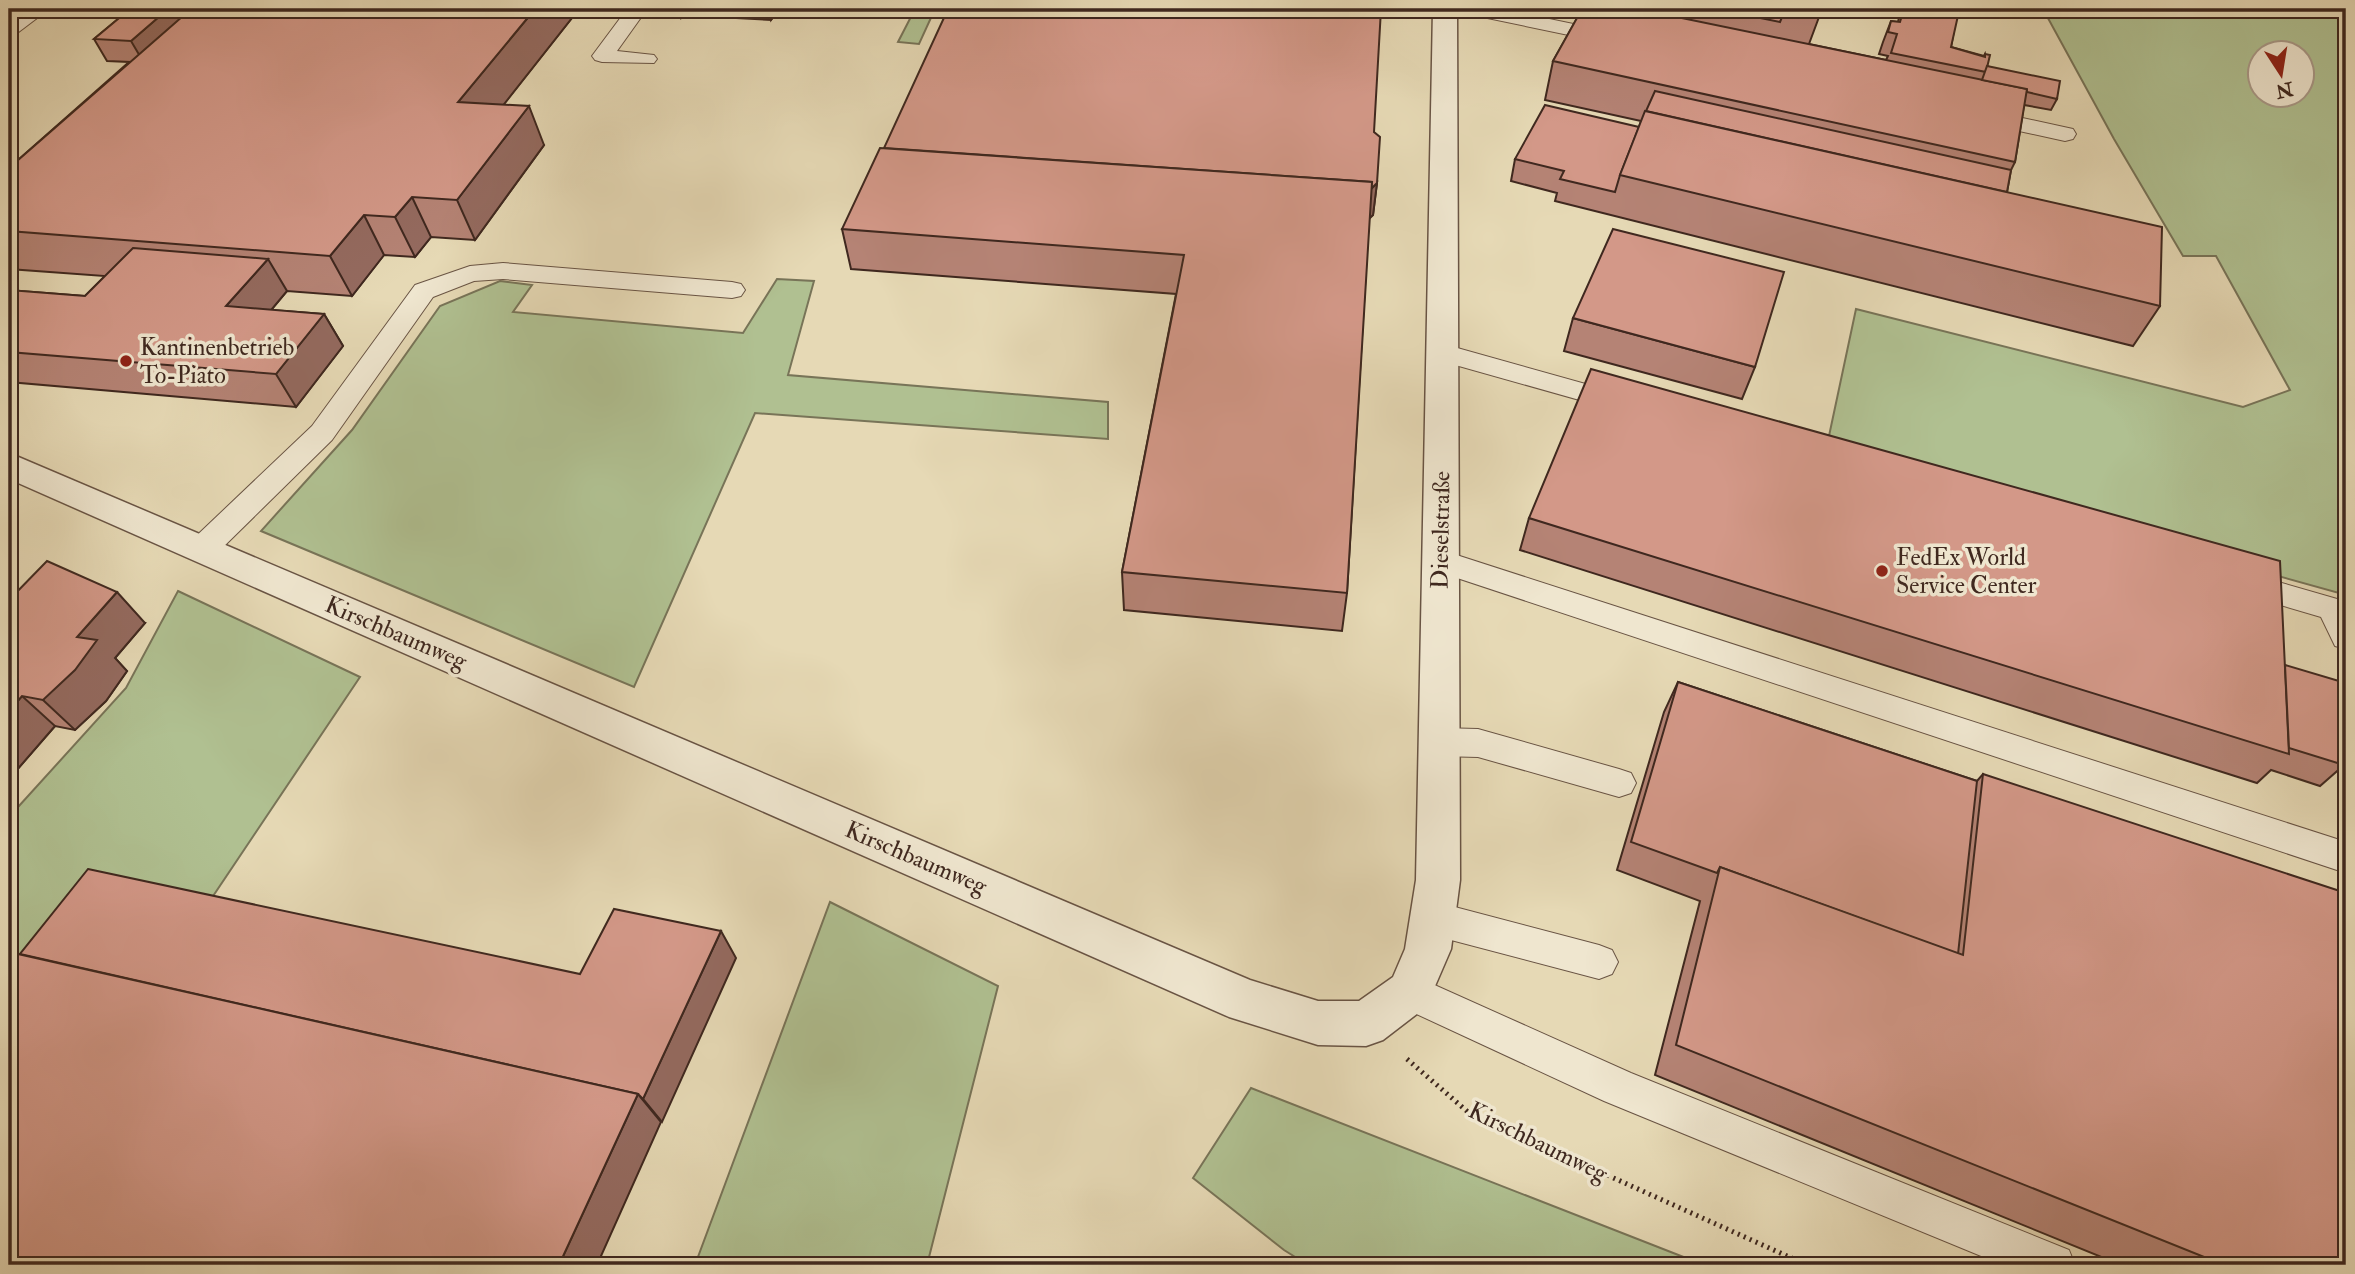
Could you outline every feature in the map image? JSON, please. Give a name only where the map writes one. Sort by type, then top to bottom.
[{"type":"street","name":"Dieselstraße","points":[[1410,992],[1428,949],[1438,880],[1445,9]]},
{"type":"street","name":"Kirschbaumweg","points":[[9,464],[1245,1001],[1318,1023],[1366,1024]]},
{"type":"street","points":[[1366,1024],[1410,992]]},
{"type":"lane","points":[[9,30],[40,9]]},
{"type":"lane","points":[[637,9],[601,56],[648,59]]},
{"type":"lane","points":[[1473,9],[1634,43]]},
{"type":"lane","points":[[1957,111],[2065,134]]},
{"type":"lane","points":[[202,549],[322,433],[424,291],[470,274],[503,271],[732,290]]},
{"type":"lane","points":[[1443,353],[1649,410]]},
{"type":"lane","points":[[1441,561],[2346,858]]},
{"type":"lane","points":[[2212,574],[2333,609],[2346,638]]},
{"type":"lane","points":[[1439,742],[1478,743],[1619,783]]},
{"type":"lane","points":[[1432,918],[1599,962]]},
{"type":"lane","points":[[1410,992],[1618,1087],[2054,1265]]},
{"type":"path","name":"Kirschbaumweg","points":[[1366,1024],[1469,1113],[1807,1265]]},
{"type":"green space","points":[[915,9],[935,9],[919,44],[898,42]]},
{"type":"green space","points":[[2043,9],[2346,9],[2346,595],[1826,450],[1856,309],[2243,407],[2290,390],[2216,256],[2183,256],[2114,139]]},
{"type":"green space","points":[[777,279],[814,281],[788,375],[1108,402],[1108,439],[755,413],[634,687],[261,531],[352,430],[440,306],[500,281],[532,285],[513,312],[743,333]]},
{"type":"green space","points":[[178,591],[360,677],[201,914],[9,1043],[9,817],[126,688]]},
{"type":"green space","points":[[830,902],[998,986],[927,1265],[695,1265]]},
{"type":"green space","points":[[1251,1088],[1704,1265],[1308,1265],[1284,1250],[1193,1178]]},
{"type":"building","points":[[130,9],[168,9],[131,41],[94,39]]},
{"type":"building","points":[[191,9],[535,9],[458,102],[529,106],[457,200],[412,197],[395,217],[364,215],[330,256],[9,231],[9,168]]},
{"type":"building","points":[[948,9],[1381,9],[1374,132],[1380,137],[1377,183],[1371,189],[1372,182],[884,148]]},
{"type":"building","points":[[1582,9],[1638,9],[2027,89],[2015,162],[1553,61]]},
{"type":"building","points":[[1716,9],[1822,9],[1819,17],[1785,10],[1780,22]]},
{"type":"building","points":[[1904,9],[1959,11],[1951,47],[1985,57],[1985,54],[1990,55],[1986,72],[1891,53],[1897,34],[1888,32],[1891,21],[1900,22]]},
{"type":"building","points":[[1987,66],[2060,81],[2057,99],[2027,92],[2027,89],[1982,80]]},
{"type":"building","points":[[1655,91],[2011,170],[2007,192],[1646,111]]},
{"type":"building","points":[[1545,105],[1639,127],[1615,192],[1560,179],[1564,171],[1515,159]]},
{"type":"building","points":[[1645,111],[2162,227],[2160,306],[1620,175]]},
{"type":"building","points":[[880,148],[1372,182],[1347,593],[1122,572],[1184,255],[842,229]]},
{"type":"building","points":[[1613,229],[1784,272],[1755,367],[1573,318]]},
{"type":"building","points":[[133,248],[268,259],[226,306],[324,314],[276,374],[9,352],[9,290],[85,296]]},
{"type":"building","name":"FedEx World Service Center","points":[[1591,369],[2280,561],[2289,754],[1529,518]]},
{"type":"building","points":[[47,561],[117,592],[77,637],[97,640],[75,670],[43,700],[22,696],[9,711],[9,600]]},
{"type":"building","points":[[2285,665],[2339,681],[2344,765],[2289,748]]},
{"type":"building","points":[[1678,682],[1977,781],[1958,954],[1720,867],[1717,873],[1631,842]]},
{"type":"building","points":[[1983,774],[2346,893],[2346,1265],[2224,1265],[1676,1045],[1720,867],[1963,955]]},
{"type":"building","points":[[88,869],[580,974],[614,909],[721,931],[643,1099],[638,1094],[20,954]]},
{"type":"building","points":[[9,952],[638,1094],[559,1265],[9,1265]]},
{"type":"place","name":"Kantinenbetrieb To-Piato","points":[[126,361]]},
{"type":"place","name":"FedEx World Service Center","points":[[1882,571]]}]
